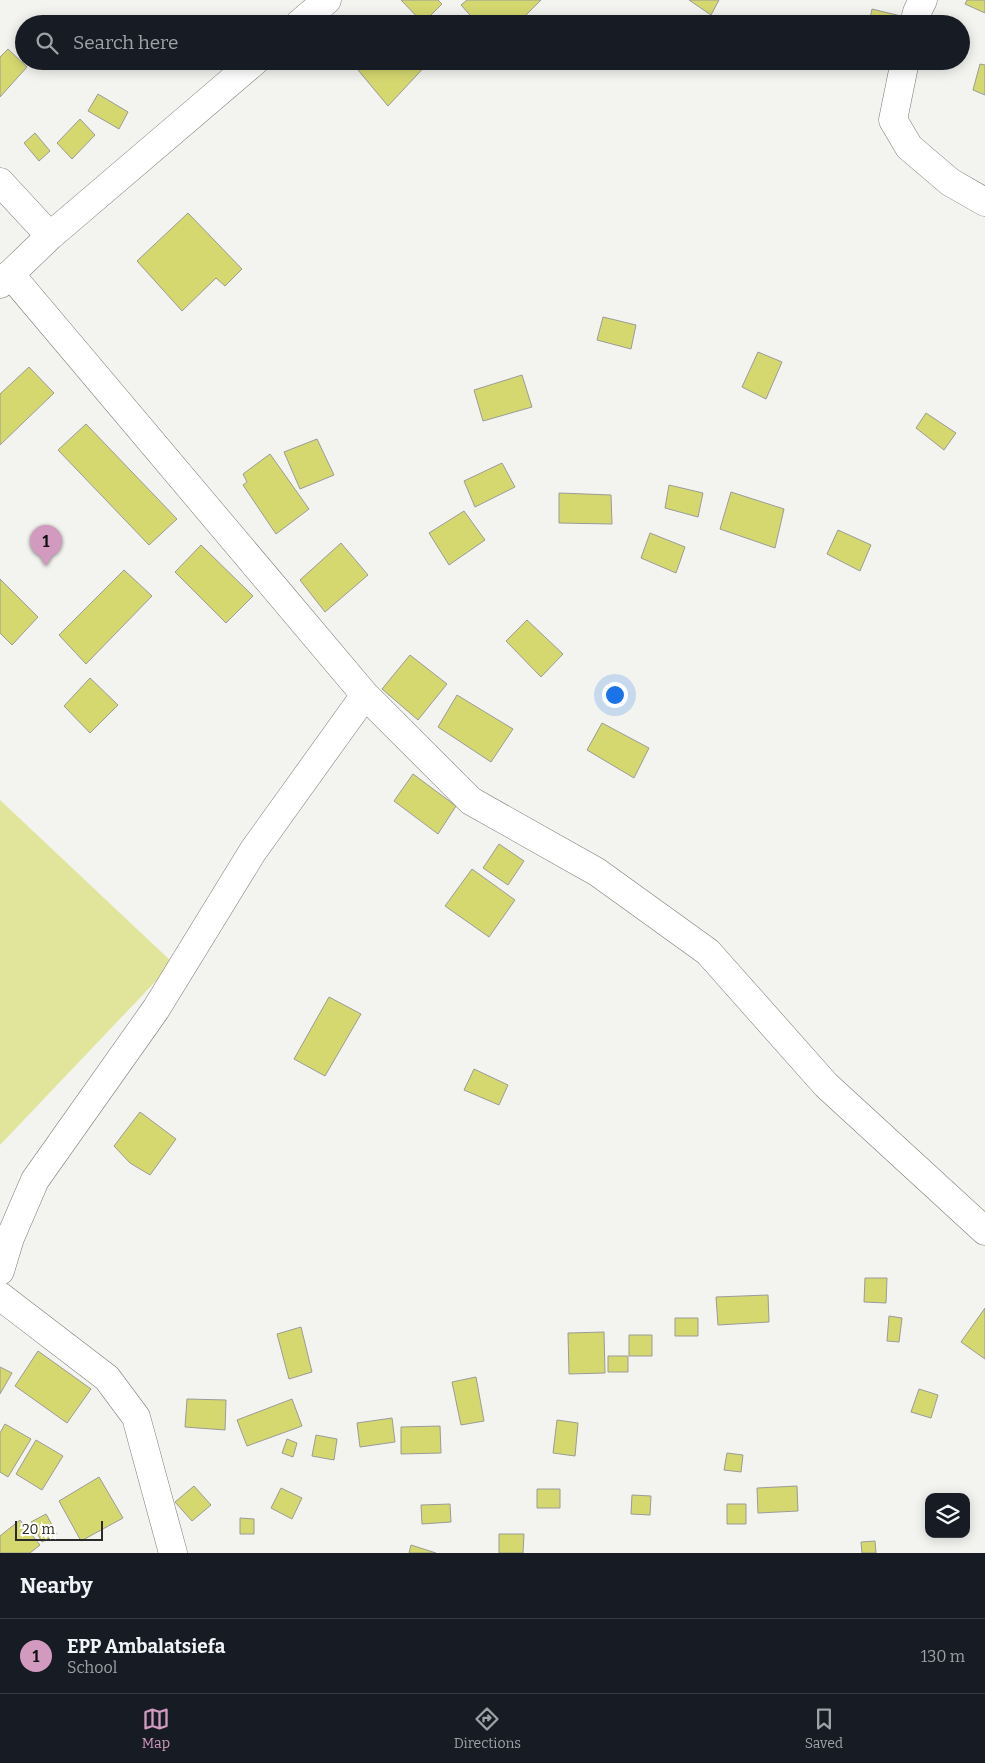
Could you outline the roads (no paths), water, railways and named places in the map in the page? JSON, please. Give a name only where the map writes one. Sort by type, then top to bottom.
[{"type":"street","points":[[310,15],[327,0]]},
{"type":"street","points":[[916,15],[923,0]]},
{"type":"street","points":[[244,70],[50,236],[5,279],[366,695],[471,801],[597,872],[708,952],[826,1085],[985,1231]]},
{"type":"street","points":[[903,70],[893,120],[909,147],[950,182],[985,202]]},
{"type":"street","points":[[0,182],[50,236]]},
{"type":"street","points":[[0,1271],[10,1238],[35,1180],[156,1009],[253,851],[366,695]]},
{"type":"street","points":[[0,1296],[106,1378],[136,1417],[173,1553]]},
{"type":"place","name":"EPP Ambalatsiefa","points":[[46,566]]}]
